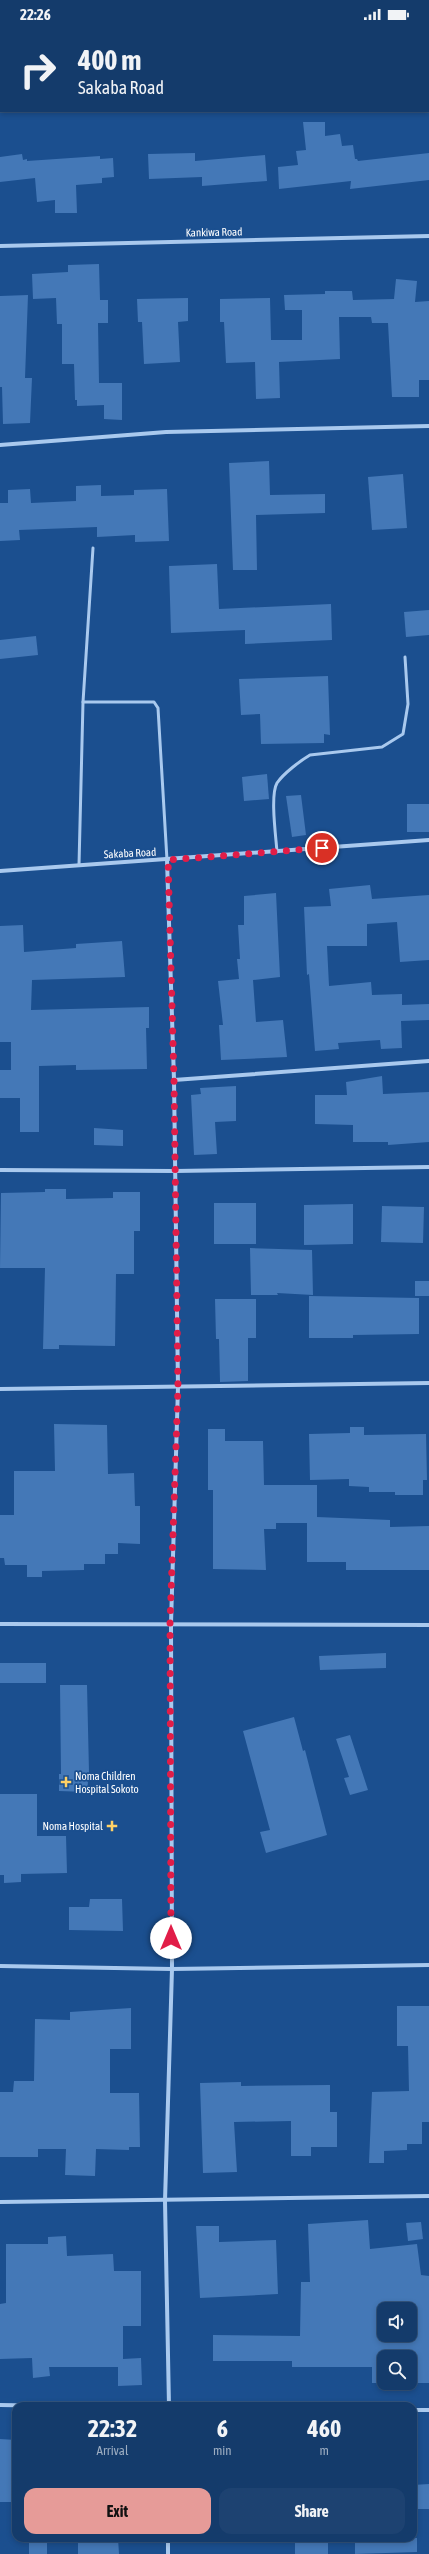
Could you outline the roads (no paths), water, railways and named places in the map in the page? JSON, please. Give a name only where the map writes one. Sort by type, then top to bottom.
[{"type":"street","name":"Kankiwa Road","points":[[0,246],[429,236]]},
{"type":"street","points":[[0,445],[166,432],[429,426]]},
{"type":"street","name":"Sakaba Road","points":[[0,871],[429,840]]},
{"type":"street","points":[[168,860],[174,1080],[178,1387],[170,1624],[172,1970],[165,2201],[169,2402]]},
{"type":"street","points":[[174,1080],[429,1061]]},
{"type":"street","points":[[0,1170],[175,1171],[429,1167]]},
{"type":"street","points":[[0,1389],[429,1383]]},
{"type":"street","points":[[0,1624],[429,1625]]},
{"type":"street","points":[[0,1966],[172,1970],[429,1965]]},
{"type":"street","points":[[0,2202],[165,2201],[429,2196]]},
{"type":"street","points":[[0,2405],[12,2405]]},
{"type":"street","points":[[417,2410],[429,2410]]},
{"type":"street","points":[[168,2542],[168,2554]]},
{"type":"lane","points":[[79,865],[83,702],[93,548]]},
{"type":"lane","points":[[277,852],[274,793],[277,783],[302,760],[310,755],[382,747],[403,734],[408,704],[405,658]]},
{"type":"lane","points":[[83,702],[154,702],[158,708],[168,860]]},
{"type":"place","name":"Noma Children Hospital Sokoto","points":[[66,1782]]},
{"type":"place","name":"Noma Hospital","points":[[112,1826]]}]
